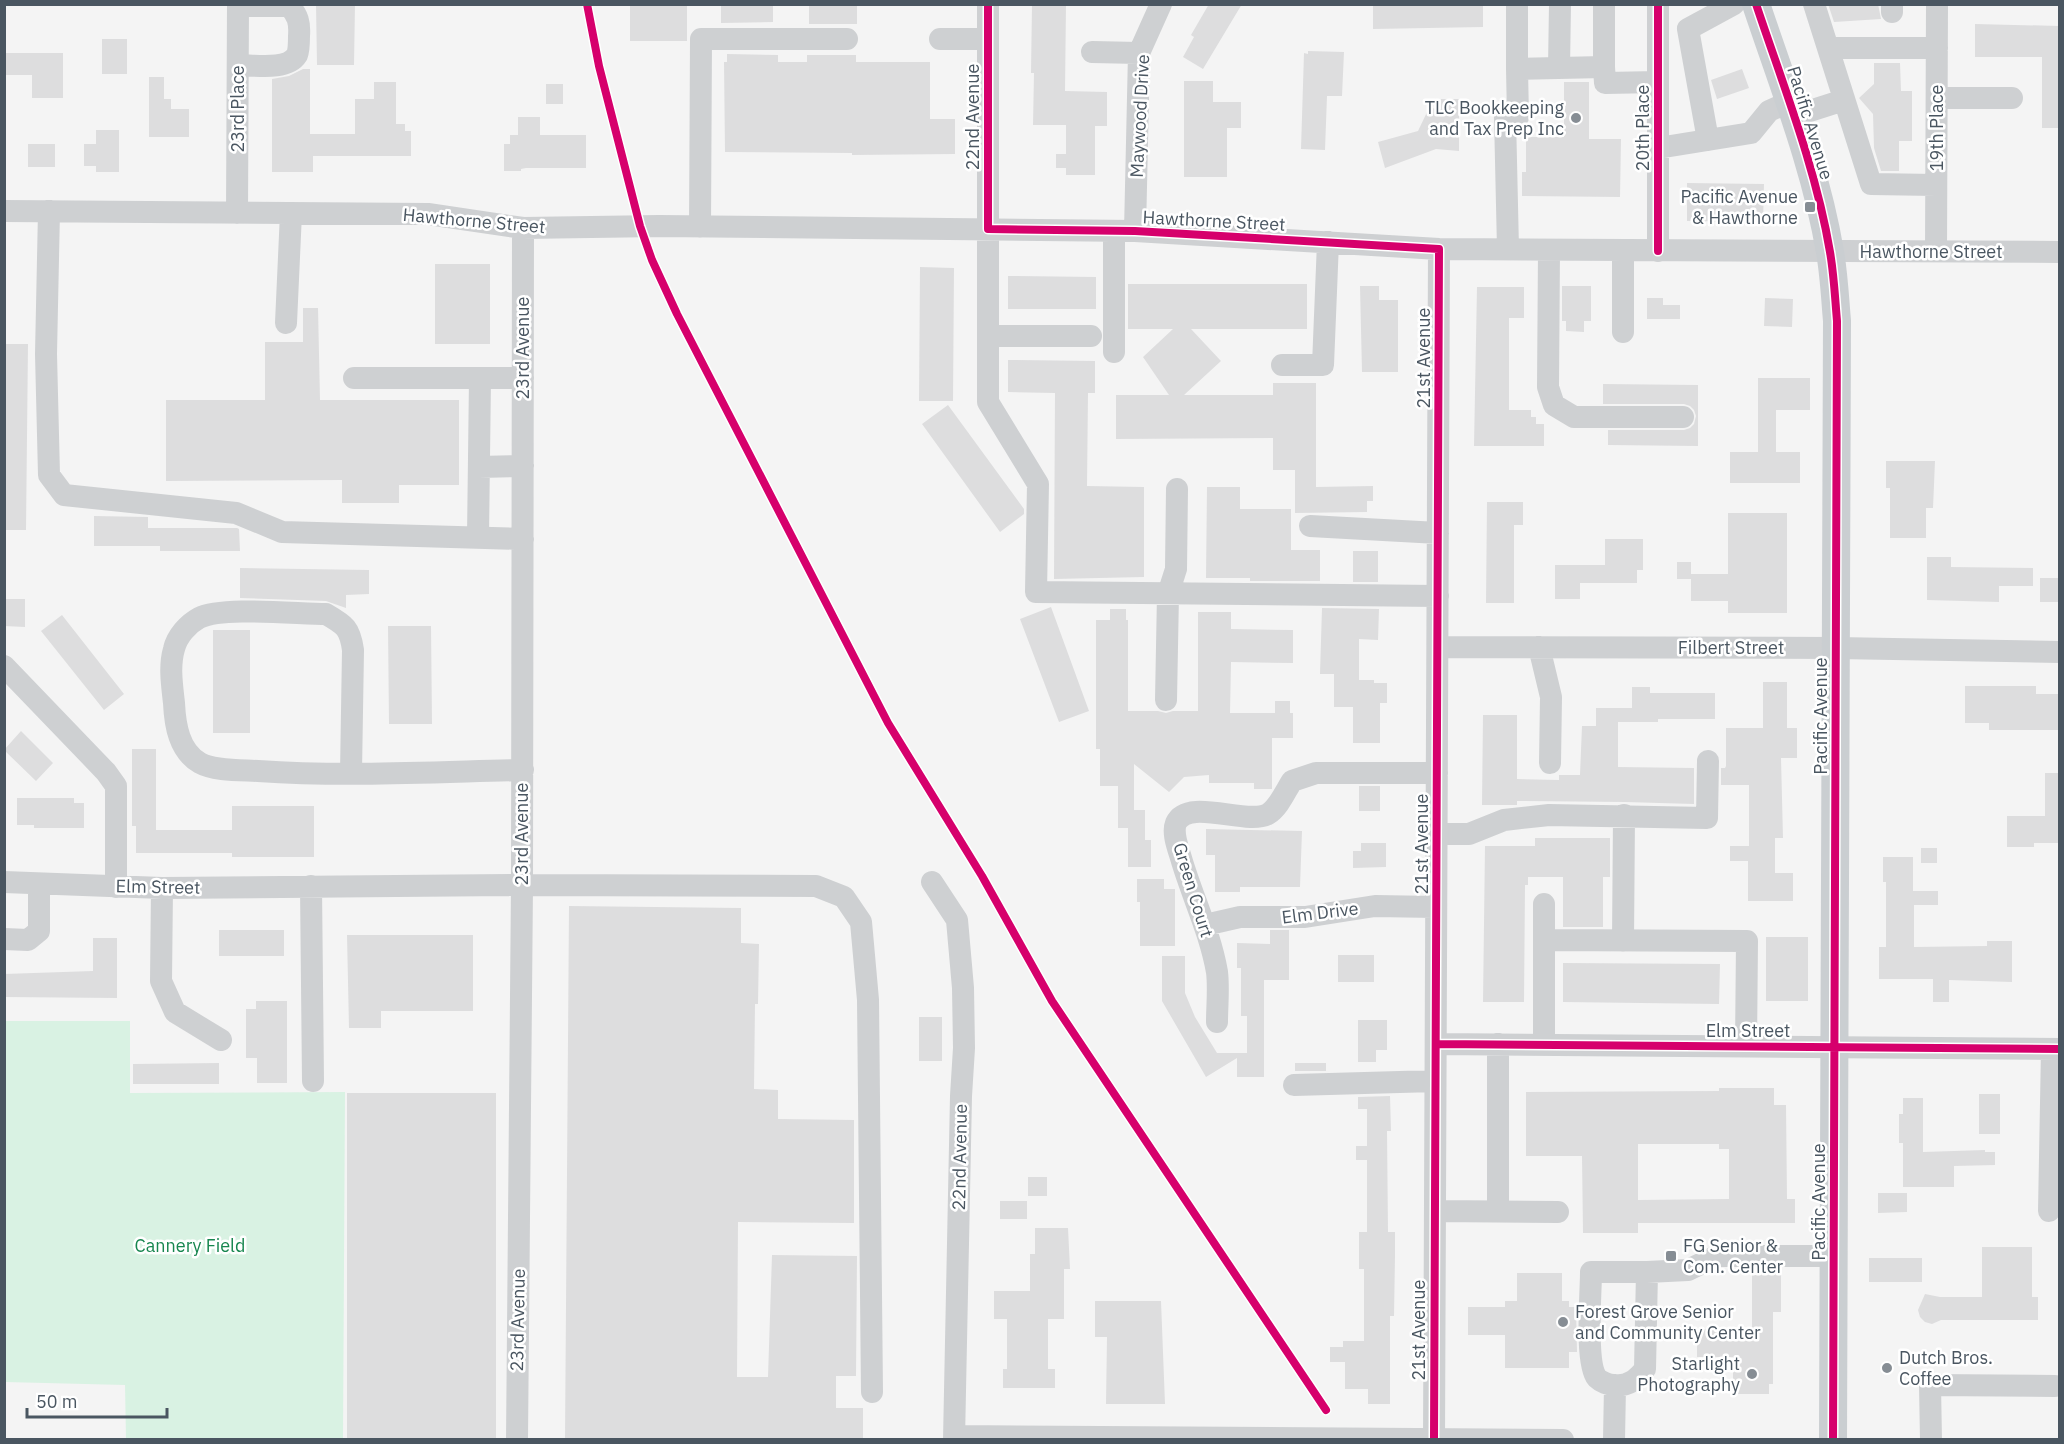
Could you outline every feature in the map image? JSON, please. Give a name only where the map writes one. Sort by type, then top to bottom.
[{"type":"main road","name":"Pacific Avenue","points":[[1756,4],[1792,109],[1830,251],[1837,321],[1833,1440]]},
{"type":"street","name":"22nd Avenue","points":[[988,4],[988,402],[1038,484],[1036,592],[1168,594]]},
{"type":"street","name":"Maywood Drive","points":[[1114,352],[1140,53],[1161,4]]},
{"type":"street","points":[[1508,249],[1505,117],[1518,117],[1517,4]]},
{"type":"street","points":[[1559,68],[1560,4]]},
{"type":"street","points":[[1604,4],[1605,83],[1658,82]]},
{"type":"street","name":"20th Place","points":[[1658,4],[1658,251]]},
{"type":"street","points":[[1658,40],[1688,29],[1734,4]]},
{"type":"street","points":[[1814,4],[1871,184],[1936,185]]},
{"type":"street","name":"19th Place","points":[[1936,251],[1937,4]]},
{"type":"street","points":[[238,5],[289,6],[297,14],[300,25],[298,53],[292,61],[283,65],[238,65]]},
{"type":"street","name":"23rd Place","points":[[237,213],[238,5]]},
{"type":"street","points":[[1688,29],[1708,140]]},
{"type":"street","points":[[700,227],[701,39],[847,39]]},
{"type":"street","points":[[940,39],[988,39]]},
{"type":"street","points":[[1828,48],[1937,48]]},
{"type":"street","points":[[1092,52],[1140,53]]},
{"type":"street","points":[[1517,69],[1604,67]]},
{"type":"street","points":[[1937,98],[2012,98]]},
{"type":"street","points":[[1658,148],[1751,133],[1769,111],[1844,99]]},
{"type":"street","name":"Hawthorne Street","points":[[4,211],[428,214],[524,228],[700,227],[1124,231],[1439,249],[2060,252]]},
{"type":"street","points":[[49,211],[46,354],[49,475],[64,495],[236,513],[282,532],[523,539]]},
{"type":"street","points":[[286,323],[291,213]]},
{"type":"street","name":"23rd Avenue","points":[[517,1440],[524,228]]},
{"type":"street","points":[[1282,365],[1323,365],[1328,242]]},
{"type":"street","name":"21st Avenue","points":[[1434,1438],[1439,249]]},
{"type":"street","points":[[1549,250],[1548,387],[1554,405],[1574,417],[1683,417]]},
{"type":"street","points":[[1623,251],[1623,332]]},
{"type":"street","points":[[988,336],[1091,336]]},
{"type":"street","points":[[354,378],[523,378]]},
{"type":"street","points":[[478,537],[480,378]]},
{"type":"street","points":[[479,466],[523,466]]},
{"type":"street","points":[[1166,700],[1168,594],[1176,569],[1177,489]]},
{"type":"street","points":[[1310,526],[1438,533]]},
{"type":"street","points":[[1168,594],[1438,596]]},
{"type":"street","points":[[351,773],[353,650],[351,634],[339,622],[326,614],[220,612],[200,617],[187,626],[174,646],[171,662],[174,720],[187,751],[201,764],[227,769],[300,774],[522,770]]},
{"type":"street","name":"Filbert Street","points":[[1438,647],[1837,648],[2060,652]]},
{"type":"street","points":[[1539,647],[1551,697],[1551,763]]},
{"type":"street","points":[[4,666],[106,772],[116,786],[116,886]]},
{"type":"street","points":[[1437,834],[1469,834],[1504,820],[1524,816],[1588,814],[1707,818],[1708,761]]},
{"type":"street","name":"Green Court","points":[[1217,1022],[1217,973],[1205,925],[1177,843],[1175,826],[1178,819],[1189,813],[1202,812],[1264,816],[1277,807],[1292,781],[1316,774],[1437,773]]},
{"type":"street","points":[[1623,941],[1624,815]]},
{"type":"street","name":"Elm Street","points":[[4,882],[162,888],[522,885],[816,886],[844,897],[861,922],[868,1000],[872,1392]]},
{"type":"street","name":"22nd Avenue","points":[[932,882],[957,920],[963,988],[964,1048],[960,1111],[954,1438]]},
{"type":"street","points":[[4,939],[28,940],[39,931],[39,884]]},
{"type":"street","points":[[311,886],[314,1081]]},
{"type":"street","points":[[162,888],[161,981],[175,1012],[221,1040]]},
{"type":"street","points":[[1544,904],[1544,1044]]},
{"type":"street","name":"Elm Drive","points":[[1205,925],[1240,917],[1305,917],[1375,906],[1436,907]]},
{"type":"street","points":[[1544,940],[1747,942],[1746,1046]]},
{"type":"street","name":"Elm Street","points":[[1436,1044],[2056,1049]]},
{"type":"street","points":[[1498,1044],[1498,1211]]},
{"type":"street","points":[[2049,1211],[2056,1049]]},
{"type":"street","points":[[1294,1085],[1435,1081]]},
{"type":"street","points":[[1435,1211],[1558,1212]]},
{"type":"street","points":[[1647,1272],[1645,1369],[1629,1384],[1615,1386],[1603,1382],[1597,1378],[1592,1368],[1590,1352],[1591,1272],[1688,1270],[1717,1256],[1834,1256]]},
{"type":"street","points":[[1930,1440],[1930,1385],[2055,1386]]},
{"type":"street","points":[[1614,1440],[1615,1386]]},
{"type":"street","points":[[954,1438],[1563,1440]]},
{"type":"green space","name":"Cannery Field","points":[[5,1021],[130,1021],[130,1093],[345,1092],[343,1439],[126,1439],[125,1385],[5,1382]]},
{"type":"building","points":[[316,4],[355,4],[354,65],[317,65]]},
{"type":"building","points":[[721,4],[773,4],[773,22],[721,23]]},
{"type":"building","points":[[809,4],[857,4],[857,24],[809,24]]},
{"type":"building","points":[[1032,4],[1066,4],[1065,91],[1107,92],[1107,126],[1095,126],[1095,175],[1066,175],[1066,168],[1056,168],[1056,154],[1066,154],[1066,125],[1033,125]]},
{"type":"building","points":[[1209,4],[1242,4],[1203,69],[1183,57],[1194,37],[1191,35]]},
{"type":"building","points":[[1373,4],[1483,4],[1483,27],[1373,29]]},
{"type":"building","points":[[1828,4],[1878,4],[1881,19],[1834,22]]},
{"type":"building","points":[[630,6],[687,6],[687,41],[630,41]]},
{"type":"building","points":[[1975,24],[2060,26],[2060,128],[2042,128],[2042,57],[1975,57]]},
{"type":"building","points":[[102,39],[127,39],[127,74],[102,74]]},
{"type":"building","points":[[1308,51],[1344,52],[1342,96],[1327,96],[1325,150],[1301,149],[1304,53],[1308,54]]},
{"type":"building","points":[[4,53],[63,53],[63,98],[32,98],[32,75],[4,75]]},
{"type":"building","points":[[727,54],[778,55],[778,62],[807,62],[807,55],[856,55],[856,62],[930,62],[930,119],[955,119],[955,154],[852,155],[852,153],[725,152],[724,62],[727,62]]},
{"type":"building","points":[[1874,63],[1900,63],[1901,91],[1912,91],[1912,141],[1899,141],[1899,171],[1881,171],[1874,148],[1873,114],[1859,98],[1874,84]]},
{"type":"building","points":[[303,69],[310,69],[310,134],[355,134],[355,99],[374,99],[374,82],[396,82],[396,124],[405,124],[405,131],[411,131],[411,156],[313,156],[313,172],[272,172],[272,79],[289,76]]},
{"type":"building","points":[[1742,69],[1749,88],[1717,99],[1711,80]]},
{"type":"building","points":[[149,77],[164,77],[164,99],[171,99],[171,109],[189,109],[189,137],[149,137]]},
{"type":"building","points":[[1184,81],[1213,81],[1213,102],[1241,102],[1241,128],[1227,128],[1227,177],[1184,177]]},
{"type":"building","points":[[1564,82],[1589,82],[1589,139],[1621,139],[1620,197],[1522,196],[1522,172],[1526,172],[1526,137],[1564,137]]},
{"type":"building","points":[[546,84],[563,84],[563,104],[546,104]]},
{"type":"building","points":[[1441,99],[1459,99],[1459,151],[1436,149],[1385,168],[1378,142],[1418,131],[1429,108],[1441,109]]},
{"type":"building","points":[[518,117],[540,117],[540,135],[586,135],[586,168],[526,168],[521,171],[504,171],[504,144],[510,144],[510,135],[518,135]]},
{"type":"building","points":[[96,130],[119,130],[119,172],[96,172],[96,166],[84,166],[84,144],[96,144]]},
{"type":"building","points":[[28,144],[55,144],[55,167],[28,167]]},
{"type":"building","points":[[1687,183],[1764,184],[1763,222],[1687,221]]},
{"type":"building","points":[[435,264],[490,264],[490,344],[435,344]]},
{"type":"building","points":[[920,267],[954,268],[953,401],[919,401]]},
{"type":"building","points":[[1008,276],[1096,277],[1096,309],[1008,309]]},
{"type":"building","points":[[1128,284],[1307,284],[1307,329],[1191,329],[1221,361],[1184,395],[1273,395],[1273,383],[1316,383],[1316,487],[1373,486],[1373,501],[1367,501],[1367,512],[1295,513],[1295,470],[1273,470],[1273,438],[1116,439],[1116,395],[1169,395],[1143,357],[1173,329],[1128,329]]},
{"type":"building","points":[[1360,286],[1379,286],[1379,300],[1398,300],[1398,372],[1362,372]]},
{"type":"building","points":[[1562,286],[1591,286],[1591,321],[1584,321],[1584,332],[1566,331],[1566,321],[1562,321]]},
{"type":"building","points":[[1477,287],[1524,287],[1524,318],[1509,318],[1509,410],[1531,410],[1531,417],[1536,417],[1536,424],[1544,424],[1544,446],[1474,446]]},
{"type":"building","points":[[1647,298],[1663,298],[1663,305],[1680,305],[1680,319],[1647,319]]},
{"type":"building","points":[[1765,298],[1793,299],[1792,327],[1764,326]]},
{"type":"building","points":[[303,308],[318,308],[320,400],[459,400],[459,485],[399,485],[399,503],[342,503],[342,480],[166,481],[166,400],[265,400],[265,342],[303,342]]},
{"type":"building","points":[[4,344],[28,344],[26,530],[4,530]]},
{"type":"building","points":[[1008,360],[1095,361],[1095,393],[1088,393],[1087,486],[1144,487],[1144,577],[1054,579],[1055,393],[1008,392]]},
{"type":"building","points":[[1758,378],[1810,378],[1810,410],[1776,410],[1776,452],[1800,452],[1800,483],[1730,483],[1730,452],[1758,452]]},
{"type":"building","points":[[1603,384],[1698,385],[1698,446],[1608,445],[1608,430],[1684,430],[1694,424],[1696,416],[1690,406],[1684,404],[1603,404]]},
{"type":"building","points":[[948,405],[1024,509],[1024,514],[1000,532],[922,424]]},
{"type":"building","points":[[1886,461],[1935,461],[1933,508],[1926,508],[1926,538],[1890,538],[1890,488],[1886,488]]},
{"type":"building","points":[[1207,487],[1240,487],[1240,509],[1291,509],[1291,550],[1320,550],[1320,581],[1250,581],[1250,578],[1206,578]]},
{"type":"building","points":[[1487,502],[1523,502],[1523,525],[1514,525],[1514,603],[1486,603]]},
{"type":"building","points":[[1728,513],[1787,513],[1787,613],[1728,613],[1728,601],[1691,601],[1691,579],[1677,579],[1677,562],[1691,562],[1691,574],[1728,574]]},
{"type":"building","points":[[94,516],[148,517],[148,528],[237,528],[239,529],[240,551],[160,551],[160,546],[94,546]]},
{"type":"building","points":[[1605,539],[1643,539],[1643,570],[1637,570],[1637,583],[1580,583],[1580,599],[1555,599],[1555,565],[1605,565]]},
{"type":"building","points":[[1353,551],[1378,551],[1378,582],[1353,582]]},
{"type":"building","points":[[1927,557],[1951,557],[1951,567],[2033,568],[2033,586],[1999,586],[1999,602],[1927,600]]},
{"type":"building","points":[[240,568],[369,570],[369,594],[346,595],[346,608],[326,601],[240,598]]},
{"type":"building","points":[[2040,578],[2060,578],[2060,602],[2040,602]]},
{"type":"building","points":[[4,599],[25,599],[25,627],[4,626]]},
{"type":"building","points":[[1051,607],[1089,711],[1059,722],[1020,619]]},
{"type":"building","points":[[1322,608],[1379,609],[1378,640],[1359,639],[1359,680],[1387,683],[1387,703],[1380,703],[1380,743],[1353,743],[1353,707],[1334,707],[1334,674],[1320,674]]},
{"type":"building","points":[[1110,609],[1126,609],[1126,620],[1128,620],[1128,711],[1166,713],[1198,711],[1198,612],[1231,612],[1231,629],[1293,630],[1293,663],[1231,662],[1230,713],[1275,713],[1275,701],[1290,701],[1290,713],[1293,713],[1293,738],[1272,738],[1272,789],[1254,789],[1254,783],[1209,783],[1209,775],[1184,777],[1169,792],[1134,764],[1134,810],[1145,810],[1145,840],[1151,840],[1151,867],[1128,867],[1128,828],[1118,828],[1118,786],[1100,786],[1100,749],[1096,749],[1096,620],[1110,620]]},
{"type":"building","points":[[62,615],[124,694],[104,710],[41,631]]},
{"type":"building","points":[[388,626],[431,626],[432,724],[389,724]]},
{"type":"building","points":[[213,630],[250,630],[250,733],[213,733]]},
{"type":"building","points":[[1763,682],[1787,682],[1787,728],[1797,728],[1797,758],[1781,758],[1783,838],[1775,838],[1775,873],[1793,873],[1793,901],[1748,901],[1748,861],[1730,861],[1730,846],[1749,846],[1749,785],[1721,785],[1721,768],[1726,766],[1726,728],[1763,728]]},
{"type":"building","points":[[1965,686],[2036,686],[2036,694],[2060,694],[2060,730],[1989,730],[1989,723],[1965,723]]},
{"type":"building","points":[[1632,687],[1650,687],[1650,693],[1715,693],[1715,719],[1618,722],[1618,767],[1694,768],[1694,804],[1517,801],[1517,805],[1482,805],[1483,715],[1517,715],[1517,779],[1559,780],[1559,775],[1580,775],[1582,726],[1596,726],[1596,708],[1632,708]]},
{"type":"building","points":[[21,731],[53,763],[36,781],[4,750]]},
{"type":"building","points":[[132,749],[156,749],[156,830],[232,830],[232,806],[314,806],[314,857],[232,857],[232,853],[136,853],[136,826],[132,826]]},
{"type":"building","points":[[2045,773],[2060,773],[2060,843],[2034,843],[2034,847],[2007,847],[2007,816],[2045,816]]},
{"type":"building","points":[[1359,786],[1380,786],[1380,811],[1359,811]]},
{"type":"building","points":[[17,798],[74,798],[74,803],[84,803],[84,828],[34,828],[34,825],[17,825]]},
{"type":"building","points":[[1206,829],[1302,831],[1300,887],[1240,887],[1240,892],[1215,892],[1215,855],[1206,855]]},
{"type":"building","points":[[1535,838],[1610,838],[1610,877],[1603,877],[1603,927],[1563,927],[1563,877],[1528,877],[1528,885],[1525,885],[1524,1002],[1483,1002],[1485,846],[1535,846]]},
{"type":"building","points":[[1361,843],[1386,843],[1386,867],[1353,868],[1353,851],[1361,851]]},
{"type":"building","points":[[1921,848],[1937,848],[1937,863],[1921,863]]},
{"type":"building","points":[[1883,857],[1913,857],[1913,891],[1938,891],[1938,905],[1914,905],[1914,947],[1987,946],[1987,941],[2012,941],[2012,982],[1949,980],[1949,1002],[1933,1002],[1933,979],[1879,979],[1879,947],[1886,947],[1886,882],[1883,882]]},
{"type":"building","points":[[1137,879],[1164,879],[1164,889],[1175,889],[1175,946],[1140,946],[1140,902],[1137,902]]},
{"type":"building","points":[[569,906],[741,908],[741,943],[759,944],[758,1004],[755,1004],[754,1089],[778,1090],[778,1119],[854,1120],[854,1223],[738,1222],[737,1377],[768,1377],[772,1255],[857,1256],[856,1376],[836,1376],[836,1408],[863,1408],[863,1440],[565,1440]]},
{"type":"building","points":[[219,930],[284,930],[284,956],[219,956]]},
{"type":"building","points":[[1270,930],[1289,930],[1289,980],[1264,980],[1264,1077],[1237,1077],[1237,1058],[1206,1077],[1162,1001],[1162,956],[1185,956],[1185,993],[1195,1017],[1217,1053],[1247,1053],[1247,1016],[1241,1016],[1241,968],[1237,968],[1237,943],[1270,944]]},
{"type":"building","points":[[347,935],[473,935],[473,1011],[381,1011],[381,1028],[349,1028]]},
{"type":"building","points":[[1766,937],[1808,937],[1808,1001],[1766,1001]]},
{"type":"building","points":[[93,938],[117,938],[117,998],[4,997],[4,974],[93,971]]},
{"type":"building","points":[[1338,955],[1374,955],[1374,982],[1338,982]]},
{"type":"building","points":[[1563,963],[1720,964],[1719,1004],[1563,1002]]},
{"type":"building","points":[[256,1001],[287,1001],[287,1083],[257,1083],[257,1058],[246,1058],[246,1009],[256,1009]]},
{"type":"building","points":[[919,1017],[942,1017],[942,1061],[919,1061]]},
{"type":"building","points":[[1358,1020],[1387,1020],[1387,1050],[1376,1050],[1376,1062],[1358,1062]]},
{"type":"building","points":[[219,1063],[219,1084],[133,1084],[133,1064]]},
{"type":"building","points":[[1295,1063],[1326,1063],[1326,1071],[1295,1071]]},
{"type":"building","points":[[1719,1088],[1774,1088],[1774,1105],[1786,1105],[1787,1199],[1795,1199],[1795,1223],[1638,1223],[1638,1233],[1583,1233],[1582,1156],[1526,1156],[1526,1092],[1719,1091]],"holes":[[[1638,1144],[1719,1144],[1719,1149],[1729,1149],[1729,1199],[1638,1200]]]},
{"type":"building","points":[[347,1093],[496,1093],[496,1440],[347,1440]]},
{"type":"building","points":[[1979,1094],[2000,1094],[2000,1134],[1979,1134]]},
{"type":"building","points":[[1390,1096],[1391,1131],[1387,1131],[1388,1232],[1395,1232],[1395,1256],[1394,1316],[1390,1316],[1390,1404],[1368,1404],[1368,1389],[1345,1389],[1345,1362],[1330,1362],[1330,1347],[1343,1347],[1343,1341],[1364,1341],[1364,1269],[1359,1269],[1359,1232],[1367,1232],[1367,1160],[1356,1160],[1356,1146],[1367,1146],[1367,1109],[1358,1109],[1358,1097]]},
{"type":"building","points":[[1903,1098],[1923,1098],[1923,1152],[1985,1150],[1985,1152],[1995,1152],[1995,1165],[1954,1166],[1954,1187],[1903,1187],[1903,1143],[1899,1143],[1899,1114],[1903,1114]]},
{"type":"building","points":[[1028,1177],[1047,1177],[1047,1196],[1028,1196]]},
{"type":"building","points":[[1878,1193],[1907,1193],[1907,1212],[1878,1213]]},
{"type":"building","points":[[1000,1201],[1027,1201],[1027,1219],[1000,1219]]},
{"type":"building","points":[[1035,1228],[1068,1228],[1070,1269],[1064,1269],[1064,1319],[1048,1319],[1048,1369],[1055,1369],[1055,1388],[1003,1388],[1003,1369],[1007,1369],[1007,1319],[994,1319],[994,1291],[1030,1291],[1030,1254],[1035,1254]]},
{"type":"building","points":[[1982,1247],[2032,1247],[2032,1297],[2038,1297],[2038,1320],[1941,1320],[1932,1324],[1925,1322],[1918,1310],[1925,1294],[1940,1297],[1982,1297]]},
{"type":"building","points":[[1869,1258],[1922,1258],[1922,1282],[1869,1282]]},
{"type":"building","points":[[1752,1271],[1781,1271],[1781,1312],[1773,1312],[1773,1384],[1769,1384],[1769,1394],[1733,1394],[1733,1357],[1697,1357],[1697,1329],[1752,1329]]},
{"type":"building","points":[[1517,1273],[1562,1273],[1562,1301],[1569,1301],[1569,1307],[1576,1307],[1577,1352],[1569,1352],[1569,1368],[1505,1368],[1505,1335],[1468,1335],[1468,1307],[1505,1307],[1505,1301],[1517,1301]]},
{"type":"building","points":[[1095,1301],[1161,1301],[1165,1404],[1106,1404],[1107,1337],[1095,1337]]},
{"type":"cycle path","points":[[587,4],[599,66],[640,226],[652,260],[677,314],[888,723],[982,876],[1052,1001],[1326,1410]]},
{"type":"cycle path","points":[[988,4],[988,229],[1135,231],[1439,249],[1434,1440]]},
{"type":"cycle path","points":[[1658,4],[1658,251]]},
{"type":"cycle path","points":[[1756,4],[1798,127],[1816,189],[1831,261],[1837,321],[1833,1440]]},
{"type":"cycle path","points":[[1436,1044],[2060,1049]]},
{"type":"place","name":"TLC Bookkeeping and Tax Prep Inc","points":[[1576,118]]},
{"type":"place","name":"Pacific Avenue & Hawthorne","points":[[1810,207]]},
{"type":"place","name":"FG Senior & Com. Center","points":[[1671,1256]]},
{"type":"place","name":"Forest Grove Senior and Community Center","points":[[1563,1322]]},
{"type":"place","name":"Dutch Bros. Coffee","points":[[1887,1368]]},
{"type":"place","name":"Starlight Photography","points":[[1752,1374]]}]
